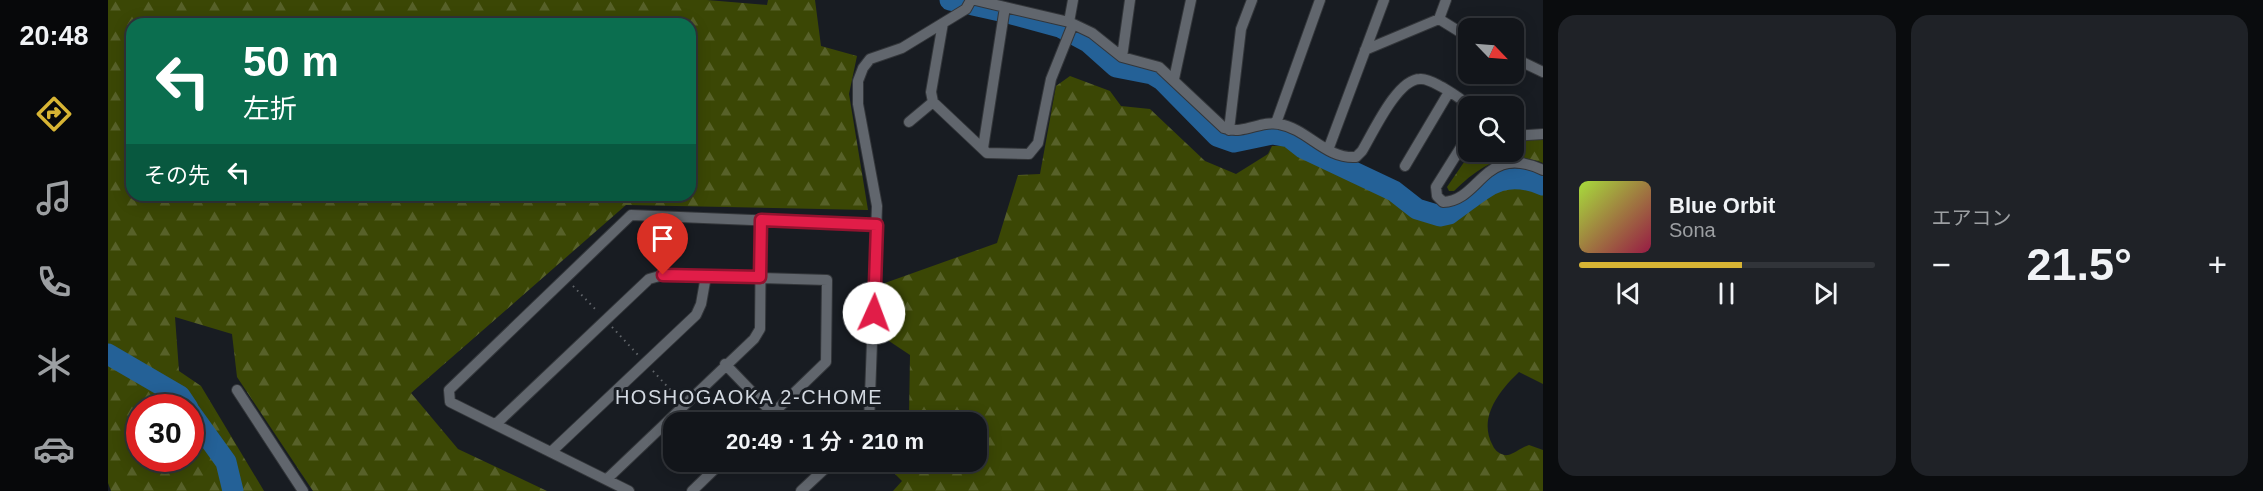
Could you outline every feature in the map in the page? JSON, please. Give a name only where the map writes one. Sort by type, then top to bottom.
[{"type":"street","points":[[869,412],[877,206],[858,104],[858,81],[863,68],[870,59],[902,48],[966,9],[973,0],[1005,7],[1017,5],[1070,28],[1092,33],[1122,57],[1159,67],[1228,130],[1236,132],[1276,123],[1294,128],[1340,156],[1356,157],[1362,151],[1396,94],[1406,84],[1420,78],[1458,98]]},
{"type":"street","points":[[943,23],[931,92],[933,102],[987,153],[1029,153],[1038,144],[1051,80],[1070,28],[1073,0]]},
{"type":"street","points":[[1122,57],[1130,0]]},
{"type":"street","points":[[1174,79],[1191,0]]},
{"type":"street","points":[[1228,130],[1241,29],[1252,0]]},
{"type":"street","points":[[1276,123],[1320,0]]},
{"type":"street","points":[[1328,150],[1384,0]]},
{"type":"street","points":[[1365,50],[1439,19],[1446,0]]},
{"type":"street","points":[[983,148],[1005,7]]},
{"type":"street","points":[[1439,19],[1458,30]]},
{"type":"street","points":[[1524,63],[1543,72]]},
{"type":"street","points":[[1405,166],[1449,92]]},
{"type":"street","points":[[909,122],[933,102]]},
{"type":"street","points":[[1524,135],[1543,134]]},
{"type":"street","points":[[1458,152],[1436,187],[1437,196],[1443,202],[1453,202],[1488,171],[1502,164],[1514,162],[1543,170]]},
{"type":"street","points":[[629,491],[450,402],[448,390],[631,215],[877,225]]},
{"type":"street","points":[[607,479],[725,364],[754,339],[760,329],[761,220]]},
{"type":"street","points":[[496,424],[649,279],[663,275],[827,280],[826,362],[775,412]]},
{"type":"street","points":[[551,452],[696,315],[701,304],[706,276]]},
{"type":"street","points":[[725,364],[771,412]]},
{"type":"street","points":[[237,390],[303,491]]},
{"type":"street","points":[[692,491],[712,472]]},
{"type":"street","points":[[801,491],[819,472]]},
{"type":"path","points":[[565,278],[684,404]]},
{"type":"green space","points":[[108,0],[707,0],[767,5],[768,0],[815,0],[821,46],[857,56],[849,94],[868,210],[626,205],[411,393],[458,449],[547,491],[313,491],[237,377],[232,334],[175,317],[179,371],[201,386],[264,491],[111,491],[108,483]]},
{"type":"green space","points":[[1070,76],[1110,91],[1121,106],[1150,109],[1205,161],[1236,174],[1268,154],[1272,146],[1285,146],[1307,152],[1354,177],[1397,194],[1424,213],[1450,218],[1506,178],[1523,173],[1534,178],[1543,186],[1543,384],[1519,372],[1498,396],[1489,415],[1488,425],[1493,446],[1501,454],[1510,454],[1529,445],[1543,450],[1543,491],[893,491],[902,481],[895,472],[987,472],[987,412],[909,412],[910,355],[880,335],[885,283],[997,243],[1018,175],[1040,174],[1056,86]]},
{"type":"green space","points":[[1543,139],[1543,163],[1524,159],[1524,140]]},
{"type":"green space","points":[[1464,162],[1495,162],[1474,174],[1454,191],[1449,191],[1447,187]]},
{"type":"waterway","points":[[950,0],[964,3]]},
{"type":"waterway","points":[[973,5],[1000,11]]},
{"type":"waterway","points":[[1012,14],[1060,27],[1088,42],[1116,67],[1152,74],[1162,80],[1217,136],[1234,142],[1272,134],[1289,137],[1303,148],[1394,191],[1417,209],[1440,216],[1449,214],[1483,190],[1504,180],[1528,180],[1543,185]]},
{"type":"waterway","points":[[108,354],[177,394]]},
{"type":"waterway","points":[[204,431],[226,462],[233,491]]},
{"type":"district","name":"HOSHOGAOKA 2-CHOME","points":[[749,397]]},
{"type":"route","points":[[663,275],[760,277],[761,220],[877,225],[874,313]]}]
